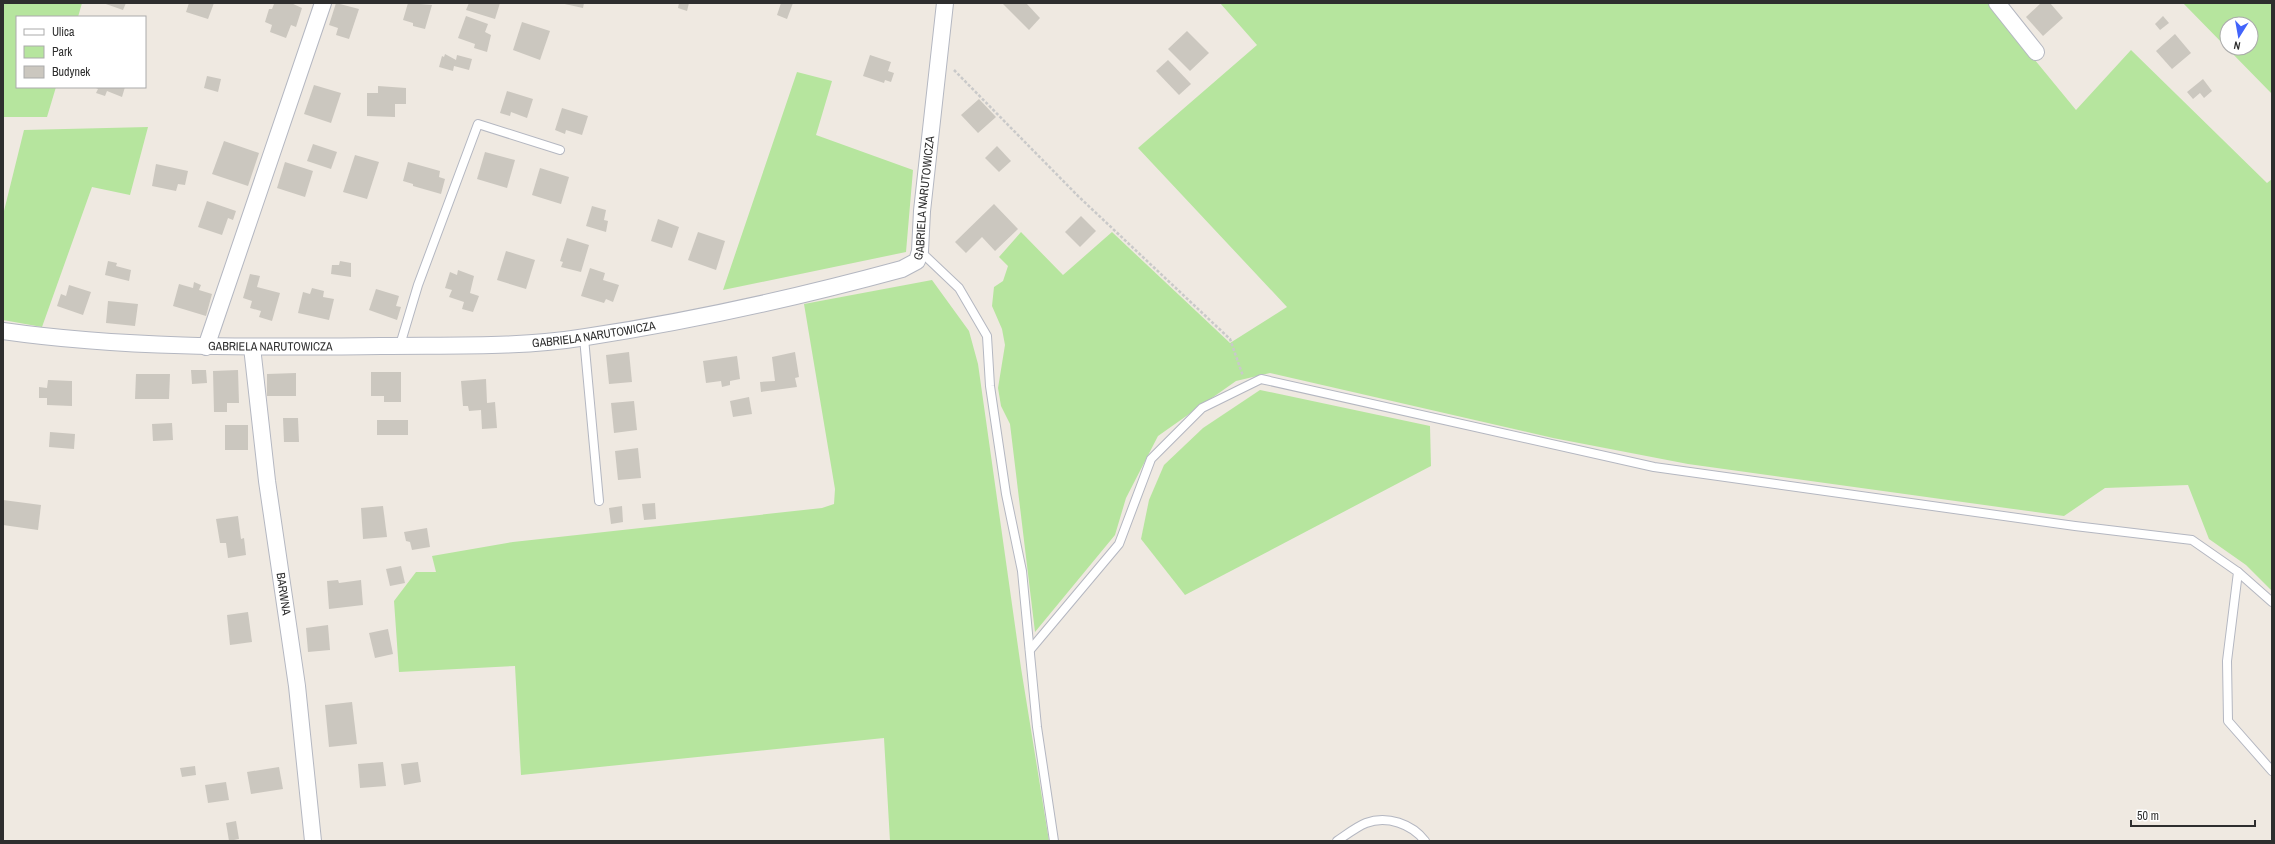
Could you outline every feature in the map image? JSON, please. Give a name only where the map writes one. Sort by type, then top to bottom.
[{"type":"street","points":[[206,347],[323,3]]},
{"type":"street","name":"GABRIELA NARUTOWICZA","points":[[3,331],[38,336],[206,347],[507,344],[584,338],[694,318],[871,278],[902,269],[917,261],[920,251],[945,3]]},
{"type":"street","points":[[1997,3],[2036,52]]},
{"type":"street","name":"BARWNA","points":[[252,347],[267,481],[297,686],[313,841]]},
{"type":"lane","points":[[400,345],[418,285],[478,124],[560,150]]},
{"type":"lane","points":[[920,251],[959,288],[987,336],[990,386],[1006,494],[1022,571],[1037,727],[1054,841]]},
{"type":"lane","points":[[584,338],[599,501]]},
{"type":"lane","points":[[1030,650],[1119,544],[1151,459],[1202,408],[1261,379],[1654,467],[2075,526],[2192,540],[2238,572],[2272,602]]},
{"type":"lane","points":[[2238,572],[2227,662],[2228,721],[2272,771]]},
{"type":"lane","points":[[1337,841],[1367,823],[1388,820],[1409,826],[1425,841]]},
{"type":"path","points":[[939,55],[1078,196],[1230,339],[1246,386]]},
{"type":"green space","points":[[3,3],[82,3],[78,16],[16,16],[16,88],[56,88],[47,117],[3,117]]},
{"type":"green space","points":[[1220,3],[1988,3],[2076,110],[2131,50],[2267,183],[2272,179],[2272,591],[2246,565],[2209,539],[2188,485],[2105,488],[2064,516],[1688,464],[1553,438],[1270,373],[1236,381],[1158,436],[1126,498],[1115,535],[1035,632],[1010,424],[1001,406],[998,388],[1005,345],[1002,329],[992,306],[994,287],[1003,281],[1008,266],[999,257],[1021,232],[1063,275],[1112,232],[1230,343],[1287,307],[1138,148],[1257,45]]},
{"type":"green space","points":[[2183,3],[2272,3],[2272,94],[2235,56],[2259,56],[2259,16],[2219,16],[2219,40]]},
{"type":"green space","points":[[797,72],[832,81],[816,135],[913,170],[906,252],[723,290]]},
{"type":"green space","points":[[148,127],[130,195],[92,187],[42,327],[3,320],[3,215],[24,130]]},
{"type":"green space","points":[[932,280],[969,331],[978,364],[1021,668],[1049,841],[890,841],[884,738],[521,775],[515,666],[399,672],[394,601],[416,572],[436,572],[432,556],[513,542],[822,508],[834,504],[835,489],[804,304]]},
{"type":"green space","points":[[1260,390],[1430,426],[1431,466],[1185,595],[1141,539],[1149,500],[1164,465],[1203,428]]},
{"type":"building","points":[[103,3],[126,3],[123,10]]},
{"type":"building","points":[[189,3],[214,3],[208,19],[186,12]]},
{"type":"building","points":[[271,3],[291,3],[302,8],[296,27],[291,25],[286,38],[270,32],[272,25],[265,22],[269,9],[272,9],[274,4]]},
{"type":"building","points":[[336,3],[359,9],[349,39],[336,35],[338,28],[329,25]]},
{"type":"building","points":[[408,3],[432,5],[425,29],[413,26],[413,23],[403,20]]},
{"type":"building","points":[[469,3],[500,3],[495,19],[466,10]]},
{"type":"building","points":[[560,3],[584,3],[583,8]]},
{"type":"building","points":[[679,3],[689,3],[687,11],[678,8]]},
{"type":"building","points":[[781,3],[793,3],[787,19],[777,15]]},
{"type":"building","points":[[1002,3],[1026,3],[1040,18],[1029,30]]},
{"type":"building","points":[[2041,3],[2050,3],[2063,18],[2043,36],[2026,17]]},
{"type":"building","points":[[466,16],[488,24],[485,32],[491,35],[487,52],[474,48],[475,44],[458,38]]},
{"type":"building","points":[[2163,16],[2169,23],[2160,30],[2155,24]]},
{"type":"building","points":[[522,22],[550,31],[540,60],[513,50]]},
{"type":"building","points":[[1187,31],[1209,53],[1190,71],[1168,49]]},
{"type":"building","points":[[2175,34],[2191,53],[2172,69],[2156,51]]},
{"type":"building","points":[[445,54],[456,60],[457,55],[472,59],[469,70],[454,66],[453,71],[439,67],[442,56],[444,57]]},
{"type":"building","points":[[870,55],[891,62],[888,71],[894,73],[891,82],[885,80],[884,83],[863,76]]},
{"type":"building","points":[[1168,60],[1191,84],[1179,95],[1156,71]]},
{"type":"building","points":[[207,76],[221,79],[218,92],[204,88]]},
{"type":"building","points":[[2203,79],[2212,91],[2204,98],[2200,93],[2193,99],[2187,92]]},
{"type":"building","points":[[314,85],[341,93],[331,123],[304,114]]},
{"type":"building","points":[[378,86],[406,88],[406,104],[395,104],[395,117],[367,116],[367,93],[378,93]]},
{"type":"building","points":[[96,88],[125,88],[122,97],[107,91],[105,96],[96,93],[98,89]]},
{"type":"building","points":[[507,91],[533,99],[527,118],[511,112],[510,116],[500,113]]},
{"type":"building","points":[[979,99],[996,117],[978,133],[961,115]]},
{"type":"building","points":[[562,108],[588,116],[582,135],[566,130],[565,134],[555,130]]},
{"type":"building","points":[[224,141],[259,153],[248,186],[212,174]]},
{"type":"building","points":[[313,144],[337,152],[331,169],[307,161]]},
{"type":"building","points":[[997,146],[1011,161],[999,172],[985,158]]},
{"type":"building","points":[[485,152],[515,160],[507,188],[477,179]]},
{"type":"building","points":[[355,155],[379,162],[367,199],[343,192]]},
{"type":"building","points":[[285,162],[313,171],[305,197],[277,188]]},
{"type":"building","points":[[408,162],[440,171],[439,177],[445,179],[441,194],[413,186],[413,184],[403,181]]},
{"type":"building","points":[[156,164],[188,171],[185,185],[178,184],[176,191],[152,186]]},
{"type":"building","points":[[540,168],[569,177],[561,204],[532,195]]},
{"type":"building","points":[[207,201],[236,211],[233,220],[228,218],[222,235],[198,227]]},
{"type":"building","points":[[994,204],[1018,229],[995,251],[982,237],[966,253],[955,242]]},
{"type":"building","points":[[592,206],[606,210],[604,220],[608,221],[606,232],[586,226]]},
{"type":"building","points":[[1081,216],[1096,231],[1080,247],[1065,232]]},
{"type":"building","points":[[658,219],[679,227],[672,248],[651,241]]},
{"type":"building","points":[[698,232],[725,241],[716,270],[688,260]]},
{"type":"building","points":[[567,238],[589,245],[581,272],[561,267],[563,262],[560,261]]},
{"type":"building","points":[[506,251],[535,260],[526,289],[497,280]]},
{"type":"building","points":[[108,261],[117,263],[116,266],[131,270],[129,281],[105,275]]},
{"type":"building","points":[[340,261],[351,263],[351,277],[331,274],[332,265],[339,265]]},
{"type":"building","points":[[590,268],[605,273],[603,280],[619,285],[613,302],[606,299],[604,303],[581,296]]},
{"type":"building","points":[[458,270],[474,276],[470,293],[479,296],[473,312],[462,309],[464,302],[449,297],[452,290],[445,288],[450,272],[457,275]]},
{"type":"building","points":[[250,274],[260,276],[257,287],[280,293],[272,321],[259,317],[261,311],[250,308],[252,301],[243,298]]},
{"type":"building","points":[[194,282],[201,285],[199,290],[212,294],[206,316],[173,306],[179,284],[193,288]]},
{"type":"building","points":[[69,285],[91,292],[83,315],[57,306],[61,294],[66,296]]},
{"type":"building","points":[[312,288],[324,291],[323,297],[334,299],[329,320],[298,313],[303,292],[310,294]]},
{"type":"building","points":[[376,289],[399,296],[396,306],[401,307],[397,320],[369,310]]},
{"type":"building","points":[[108,301],[138,304],[135,326],[106,323]]},
{"type":"building","points":[[629,352],[632,382],[609,384],[606,355]]},
{"type":"building","points":[[795,352],[799,377],[795,378],[797,387],[761,392],[760,382],[775,381],[772,357]]},
{"type":"building","points":[[737,356],[740,379],[730,381],[730,385],[722,387],[721,381],[706,383],[703,361]]},
{"type":"building","points":[[191,370],[206,370],[207,383],[192,384]]},
{"type":"building","points":[[238,370],[239,403],[227,403],[227,412],[214,412],[213,371]]},
{"type":"building","points":[[371,372],[401,372],[401,402],[384,402],[384,396],[371,396]]},
{"type":"building","points":[[296,373],[296,396],[267,396],[267,374]]},
{"type":"building","points":[[136,374],[170,374],[169,399],[135,399]]},
{"type":"building","points":[[486,379],[487,403],[495,402],[497,428],[482,429],[481,410],[469,411],[468,406],[463,406],[461,381]]},
{"type":"building","points":[[48,380],[72,381],[72,406],[47,405],[47,398],[39,398],[39,387],[47,388]]},
{"type":"building","points":[[749,397],[752,414],[733,417],[730,401]]},
{"type":"building","points":[[634,401],[637,430],[614,433],[611,403]]},
{"type":"building","points":[[283,418],[298,418],[299,442],[284,442]]},
{"type":"building","points":[[377,420],[408,420],[408,435],[377,435]]},
{"type":"building","points":[[172,423],[173,440],[153,441],[152,424]]},
{"type":"building","points":[[225,425],[248,425],[248,450],[225,450]]},
{"type":"building","points":[[50,432],[75,434],[74,449],[49,447]]},
{"type":"building","points":[[638,448],[641,478],[618,480],[615,451]]},
{"type":"building","points":[[3,500],[41,505],[38,530],[3,525]]},
{"type":"building","points":[[655,503],[656,519],[644,520],[642,504]]},
{"type":"building","points":[[383,506],[387,537],[363,539],[361,508]]},
{"type":"building","points":[[622,506],[623,522],[611,524],[609,508]]},
{"type":"building","points":[[238,516],[241,539],[244,538],[246,555],[228,558],[226,543],[220,543],[216,519]]},
{"type":"building","points":[[427,528],[430,547],[412,550],[410,542],[406,541],[404,532]]},
{"type":"building","points":[[401,566],[405,583],[390,586],[386,569]]},
{"type":"building","points":[[338,580],[339,583],[361,580],[363,605],[329,609],[327,581]]},
{"type":"building","points":[[248,612],[252,642],[230,645],[227,615]]},
{"type":"building","points":[[328,625],[330,650],[308,652],[306,628]]},
{"type":"building","points":[[388,629],[393,654],[375,658],[369,633]]},
{"type":"building","points":[[352,702],[357,744],[329,747],[325,705]]},
{"type":"building","points":[[383,762],[386,786],[360,788],[358,764]]},
{"type":"building","points":[[418,762],[421,782],[404,785],[401,764]]},
{"type":"building","points":[[195,766],[196,775],[182,777],[180,768]]},
{"type":"building","points":[[279,767],[283,789],[251,794],[247,772]]},
{"type":"building","points":[[226,782],[229,800],[208,803],[205,785]]},
{"type":"building","points":[[236,821],[239,839],[229,841],[226,823]]}]
